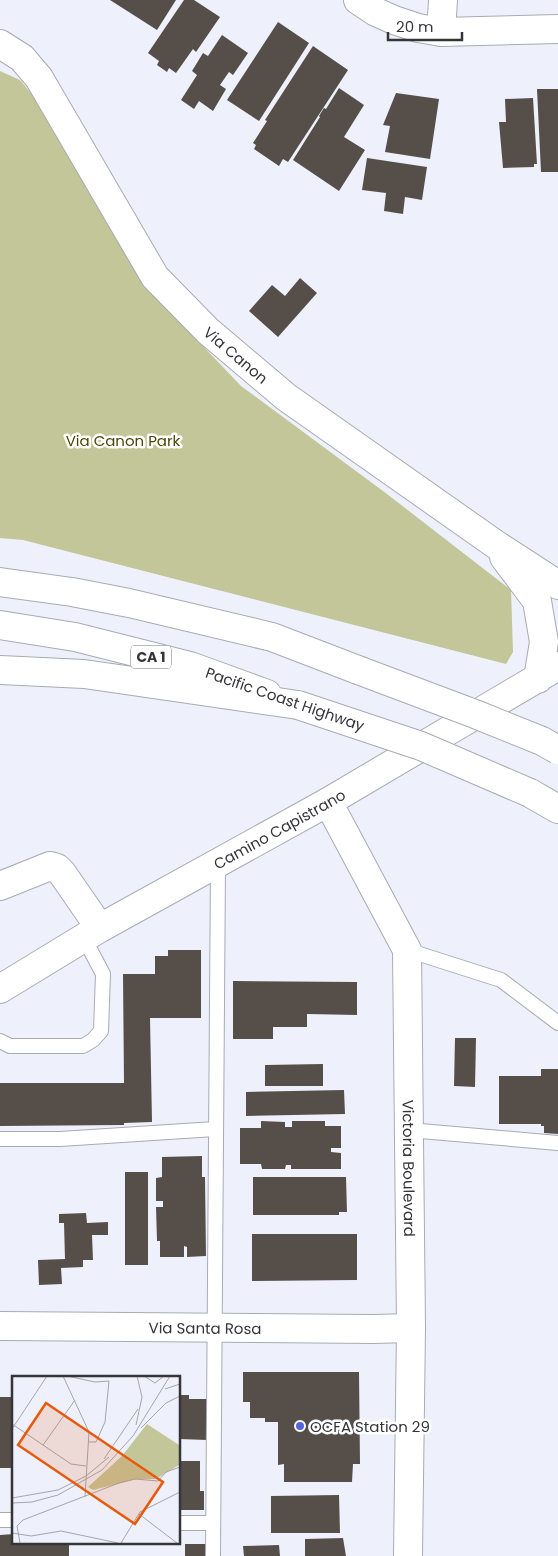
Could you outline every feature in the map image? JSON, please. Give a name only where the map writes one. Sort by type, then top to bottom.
[{"type":"main road","points":[[358,0],[376,12],[394,20],[418,28],[440,32],[558,29]]},
{"type":"main road","points":[[440,32],[443,0]]},
{"type":"main road","name":"Via Canon","points":[[0,44],[22,58],[39,78],[155,278],[201,324],[286,397],[495,544],[558,585]]},
{"type":"main road","points":[[495,544],[537,601],[544,642],[547,677]]},
{"type":"main road","points":[[0,582],[72,592],[129,603],[272,637],[475,714],[542,741],[558,750]]},
{"type":"main road","name":"Pacific Coast Highway","points":[[0,625],[75,637],[190,666],[298,705],[421,746],[530,793],[558,808]]},
{"type":"main road","points":[[0,670],[84,674],[298,705]]},
{"type":"main road","name":"Camino Capistrano","points":[[0,989],[92,933],[218,864],[547,677]]},
{"type":"main road","name":"Victoria Boulevard","points":[[328,802],[406,950],[411,1328],[408,1556]]},
{"type":"main road","points":[[0,886],[50,866],[57,868],[62,873],[92,933]]},
{"type":"main road","name":"Via Santa Rosa","points":[[0,1326],[411,1328]]},
{"type":"lane","points":[[213,1556],[218,864]]},
{"type":"lane","points":[[0,1041],[10,1046],[82,1046],[93,1040],[101,1031],[103,974],[92,933]]},
{"type":"lane","points":[[406,950],[501,980],[558,1023]]},
{"type":"lane","points":[[0,1139],[60,1139],[215,1129]]},
{"type":"lane","points":[[409,1130],[558,1143]]},
{"type":"lane","points":[[180,1523],[213,1523]]},
{"type":"green space","name":"Via Canon Park","points":[[0,71],[20,80],[44,109],[132,261],[176,318],[241,386],[387,494],[511,590],[513,652],[506,664],[23,540],[0,538]]},
{"type":"building","points":[[110,0],[176,0],[157,30]]},
{"type":"building","points":[[184,0],[194,0],[220,17],[196,52],[193,49],[176,73],[169,68],[167,72],[157,65],[159,61],[148,53]]},
{"type":"building","points":[[278,22],[309,43],[259,121],[227,100]]},
{"type":"building","points":[[222,35],[248,53],[233,75],[229,72],[220,85],[226,89],[213,111],[199,101],[194,109],[181,100],[197,75],[192,71],[203,53],[208,56]]},
{"type":"building","points":[[313,46],[348,70],[288,162],[283,159],[279,166],[254,149],[256,145],[253,143],[267,121],[265,120]]},
{"type":"building","points":[[339,88],[364,105],[344,137],[365,150],[339,191],[293,160],[324,108],[326,109]]},
{"type":"building","points":[[537,89],[558,89],[558,172],[541,172]]},
{"type":"building","points":[[396,93],[439,99],[430,159],[385,152],[390,126],[383,125]]},
{"type":"building","points":[[533,98],[537,164],[534,164],[534,167],[503,168],[499,122],[506,122],[505,99]]},
{"type":"building","points":[[367,158],[427,167],[422,200],[405,197],[403,214],[384,211],[386,193],[362,190]]},
{"type":"building","points":[[300,278],[317,293],[278,337],[249,311],[272,285],[285,296]]},
{"type":"building","points":[[168,950],[201,950],[201,1018],[150,1018],[152,1122],[124,1123],[124,1125],[0,1126],[0,1083],[124,1083],[123,974],[155,974],[155,956],[168,956]]},
{"type":"building","points":[[233,981],[357,982],[357,1015],[307,1014],[307,1027],[273,1027],[273,1039],[233,1039]]},
{"type":"building","points":[[455,1038],[476,1038],[475,1087],[454,1086]]},
{"type":"building","points":[[323,1064],[323,1086],[265,1086],[265,1065]]},
{"type":"building","points":[[541,1069],[558,1069],[558,1134],[544,1133],[544,1126],[541,1126],[541,1124],[499,1124],[499,1076],[541,1076]]},
{"type":"building","points":[[344,1090],[345,1114],[246,1116],[246,1092]]},
{"type":"building","points":[[261,1121],[285,1122],[285,1127],[292,1127],[292,1121],[325,1121],[325,1126],[341,1126],[341,1148],[331,1148],[331,1152],[341,1153],[341,1169],[291,1169],[291,1165],[286,1165],[285,1169],[262,1169],[261,1164],[240,1164],[240,1128],[261,1128]]},
{"type":"building","points":[[202,1156],[202,1177],[205,1177],[206,1256],[187,1257],[187,1247],[184,1246],[184,1257],[160,1257],[160,1241],[157,1241],[156,1207],[163,1207],[163,1201],[156,1201],[156,1178],[162,1177],[162,1157]]},
{"type":"building","points":[[125,1172],[148,1172],[148,1265],[125,1265]]},
{"type":"building","points":[[253,1177],[346,1177],[347,1212],[339,1212],[339,1215],[253,1215]]},
{"type":"building","points":[[86,1213],[87,1223],[108,1222],[108,1235],[92,1235],[93,1260],[83,1260],[83,1267],[61,1268],[62,1284],[39,1285],[38,1260],[65,1259],[64,1223],[59,1223],[59,1214]]},
{"type":"building","points":[[252,1234],[357,1234],[357,1280],[252,1281]]},
{"type":"building","points":[[243,1372],[359,1372],[360,1464],[353,1464],[352,1482],[284,1482],[284,1464],[278,1465],[278,1422],[265,1422],[265,1418],[250,1418],[250,1402],[243,1402]]},
{"type":"building","points":[[180,1395],[189,1395],[189,1399],[207,1399],[207,1440],[180,1439]]},
{"type":"building","points":[[0,1397],[12,1397],[12,1468],[0,1468]]},
{"type":"building","points":[[180,1461],[200,1461],[200,1491],[204,1491],[204,1510],[180,1510]]},
{"type":"building","points":[[339,1495],[340,1533],[271,1533],[271,1496]]},
{"type":"building","points":[[12,1534],[12,1544],[69,1544],[69,1556],[0,1556],[0,1535]]},
{"type":"building","points":[[343,1538],[346,1556],[305,1556],[305,1539]]},
{"type":"building","points":[[185,1544],[209,1544],[209,1556],[185,1556]]},
{"type":"building","points":[[279,1545],[280,1556],[244,1556],[243,1546]]},
{"type":"place","name":"OCFA Station 29","points":[[300,1426]]}]
